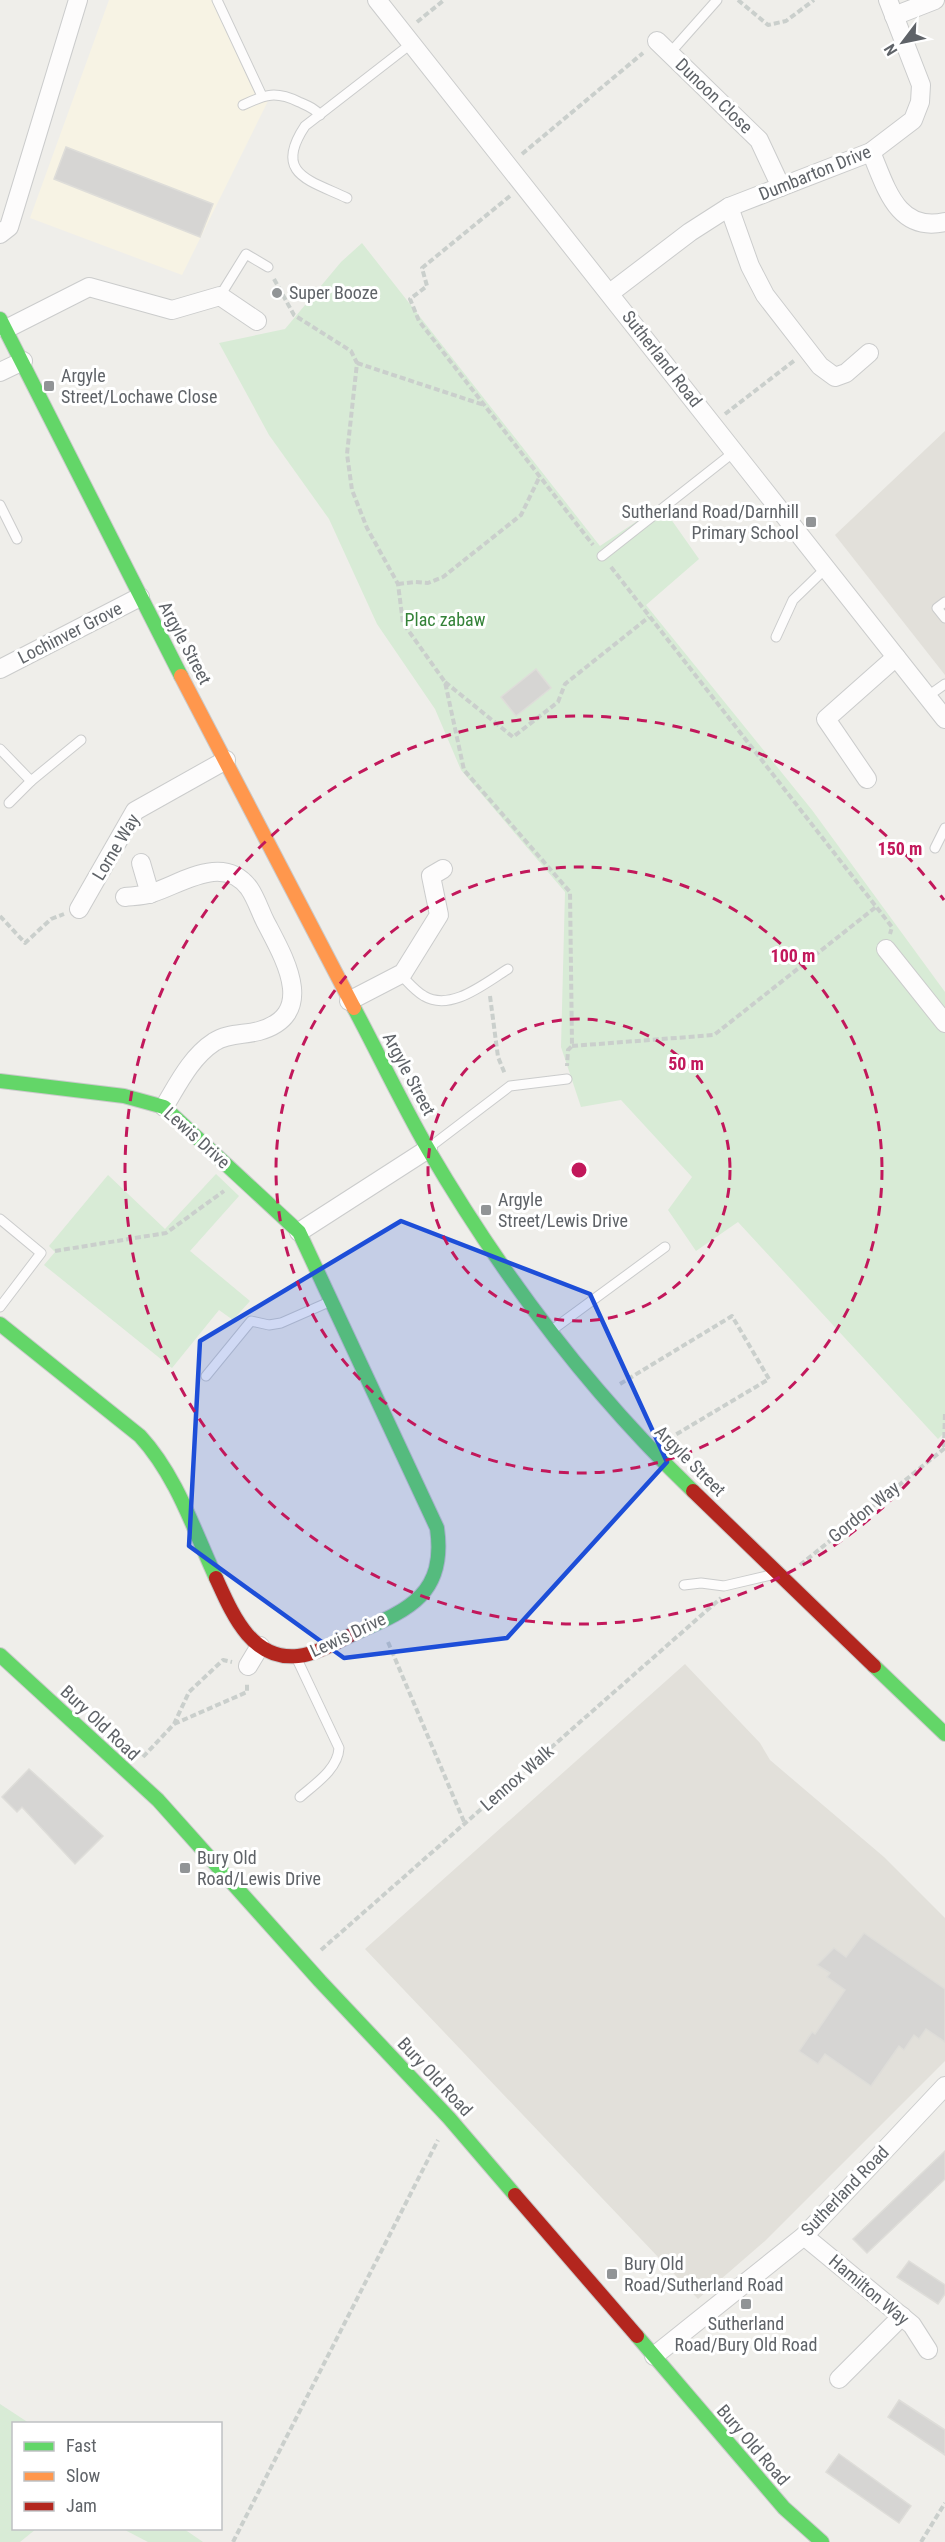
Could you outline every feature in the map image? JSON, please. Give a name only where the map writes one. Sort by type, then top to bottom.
[{"type":"street","points":[[0,234],[9,227],[78,0]]},
{"type":"street","name":"Sutherland Road","points":[[377,0],[945,719]]},
{"type":"street","points":[[891,8],[935,0]]},
{"type":"street","name":"Dumbarton Drive","points":[[610,293],[690,232],[729,207],[871,152],[913,120],[920,102],[921,85],[891,8]]},
{"type":"street","name":"Dunoon Close","points":[[664,47],[759,140],[781,187]]},
{"type":"street","points":[[871,152],[892,199],[901,213],[916,221],[932,225],[945,222]]},
{"type":"street","points":[[729,207],[750,266],[765,295],[820,366],[835,377],[846,373],[869,353]]},
{"type":"street","points":[[3,324],[89,287],[172,310],[220,296],[257,321]]},
{"type":"street","name":"Argyle Street","points":[[3,324],[140,597],[428,1149],[494,1253],[550,1331],[601,1395],[780,1576],[945,1734]]},
{"type":"street","points":[[0,372],[22,361]]},
{"type":"street","name":"Lochinver Grove","points":[[0,669],[140,597]]},
{"type":"street","points":[[867,779],[826,719],[896,657]]},
{"type":"street","name":"Lorne Way","points":[[79,909],[135,811],[226,760]]},
{"type":"street","points":[[141,863],[150,894]]},
{"type":"street","points":[[350,1000],[400,974],[439,915],[431,876],[442,869]]},
{"type":"street","points":[[125,897],[150,894],[196,874],[210,871],[232,876],[248,887],[286,962],[294,986],[286,1013],[278,1022],[260,1030],[225,1037],[215,1042],[198,1055],[164,1107]]},
{"type":"street","points":[[886,949],[945,1023]]},
{"type":"street","name":"Lewis Drive","points":[[0,1081],[124,1095],[164,1107],[299,1232],[437,1528],[439,1564],[431,1584],[414,1603],[379,1622],[304,1655],[296,1656],[260,1646],[244,1635],[234,1617],[168,1473],[156,1453],[140,1436],[0,1324]]},
{"type":"street","points":[[299,1232],[428,1149]]},
{"type":"street","points":[[248,1666],[260,1646]]},
{"type":"street","name":"Bury Old Road","points":[[0,1655],[158,1800],[328,1989],[449,2118],[784,2508],[822,2542]]},
{"type":"street","name":"Sutherland Road","points":[[654,2356],[804,2235],[945,2086]]},
{"type":"street","name":"Hamilton Way","points":[[804,2235],[912,2325],[928,2350]]},
{"type":"street","points":[[839,2379],[902,2316]]},
{"type":"lane","points":[[217,0],[262,96]]},
{"type":"lane","points":[[664,47],[717,0]]},
{"type":"lane","points":[[346,198],[301,175],[294,168],[291,157],[296,139],[305,126],[408,38]]},
{"type":"lane","points":[[243,105],[262,96],[282,94],[315,109],[320,115]]},
{"type":"lane","points":[[220,296],[246,254],[268,267]]},
{"type":"lane","points":[[602,556],[734,452]]},
{"type":"lane","points":[[0,505],[17,538]]},
{"type":"lane","points":[[776,637],[794,600],[826,568]]},
{"type":"lane","points":[[945,602],[938,608],[945,618]]},
{"type":"lane","points":[[928,696],[945,684]]},
{"type":"lane","points":[[9,802],[81,740]]},
{"type":"lane","points":[[0,748],[32,781]]},
{"type":"lane","points":[[935,848],[945,828]]},
{"type":"lane","points":[[400,974],[424,996],[444,1002],[462,997],[508,969]]},
{"type":"lane","points":[[428,1149],[510,1086],[567,1079]]},
{"type":"lane","points":[[0,1219],[41,1253],[0,1306]]},
{"type":"lane","points":[[550,1331],[665,1247]]},
{"type":"lane","points":[[206,1376],[251,1321],[269,1325],[281,1323],[331,1300]]},
{"type":"lane","points":[[684,1585],[701,1582],[723,1586],[780,1576]]},
{"type":"lane","points":[[296,1656],[339,1748],[339,1756],[333,1766],[300,1797]]},
{"type":"path","points":[[408,38],[444,0]]},
{"type":"path","points":[[738,0],[768,25],[786,21],[814,0]]},
{"type":"path","points":[[508,165],[664,47]]},
{"type":"path","points":[[268,267],[294,315],[351,351],[357,363],[347,454],[352,490],[367,528],[398,584],[403,623],[445,682],[513,737],[558,702],[565,684],[650,616]]},
{"type":"path","points":[[712,424],[807,351]]},
{"type":"path","points":[[357,363],[484,405]]},
{"type":"path","points":[[398,584],[416,582],[428,584],[443,577],[520,515],[540,476]]},
{"type":"path","points":[[445,682],[464,770],[570,892],[572,1046]]},
{"type":"path","points":[[567,1079],[568,1050],[572,1046],[714,1035],[876,907]]},
{"type":"path","points":[[0,916],[25,943],[51,919],[79,909]]},
{"type":"path","points":[[487,981],[498,1057],[510,1086]]},
{"type":"path","points":[[41,1253],[166,1233],[230,1187],[240,1177]]},
{"type":"path","points":[[601,1395],[732,1316],[769,1379],[670,1438],[654,1451]]},
{"type":"path","points":[[944,1447],[945,1413]]},
{"type":"path","name":"Gordon Way","points":[[780,1576],[944,1447]]},
{"type":"path","name":"Lennox Walk","points":[[320,1952],[715,1604]]},
{"type":"path","points":[[379,1622],[465,1824]]},
{"type":"path","points":[[128,1773],[174,1724],[189,1692],[223,1660],[248,1666],[247,1692],[174,1724]]},
{"type":"path","points":[[233,2542],[449,2118]]},
{"type":"path","points":[[921,2542],[945,2503]]},
{"type":"highlighted area","points":[[401,1221],[590,1294],[667,1462],[507,1638],[344,1658],[189,1546],[200,1341]]},
{"type":"shaded area","points":[[109,0],[214,0],[268,101],[182,275],[30,218]]},
{"type":"shaded area","points":[[945,431],[945,675],[835,535]]},
{"type":"shaded area","points":[[685,1664],[760,1743],[770,1760],[884,1857],[945,1918],[945,2061],[765,2241],[698,2299],[365,1949]]},
{"type":"green space","name":"Plac zabaw","points":[[362,243],[600,546],[661,505],[699,559],[646,605],[812,810],[945,992],[945,1432],[938,1439],[738,1222],[696,1251],[668,1210],[692,1177],[621,1100],[581,1107],[561,1047],[565,892],[461,770],[435,709],[377,624],[329,519],[269,435],[219,343],[285,329],[341,262]]},
{"type":"green space","points":[[216,1174],[239,1196],[190,1251],[250,1301],[233,1320],[219,1310],[172,1368],[44,1265],[55,1252],[49,1246],[108,1175],[165,1229]]},
{"type":"green space","points":[[0,2404],[27,2422],[12,2422],[12,2530],[35,2530],[20,2542],[0,2542]]},
{"type":"green space","points":[[125,2530],[185,2530],[203,2542],[148,2542]]},
{"type":"building","points":[[66,147],[213,204],[200,237],[54,179]]},
{"type":"building","points":[[536,669],[551,688],[516,716],[501,697]]},
{"type":"building","points":[[29,1769],[103,1836],[75,1864],[22,1807],[17,1812],[2,1797]]},
{"type":"building","points":[[864,1933],[945,1989],[945,2042],[926,2029],[919,2039],[914,2035],[904,2050],[899,2046],[871,2086],[825,2054],[818,2064],[799,2051],[812,2032],[815,2034],[845,1990],[827,1977],[830,1973],[817,1965],[834,1948],[846,1957]]},
{"type":"building","points":[[945,2151],[945,2179],[867,2253],[853,2239]]},
{"type":"building","points":[[909,2261],[945,2285],[945,2294],[938,2304],[897,2277]]},
{"type":"building","points":[[899,2400],[945,2430],[945,2455],[888,2417]]},
{"type":"building","points":[[839,2454],[911,2506],[899,2523],[826,2472]]},
{"type":"traffic: fast","points":[[0,319],[181,676]]},
{"type":"traffic: fast","points":[[354,1008],[428,1149],[517,1286],[583,1372],[618,1413],[693,1491]]},
{"type":"traffic: fast","points":[[0,1081],[124,1096],[164,1107],[299,1232],[437,1528],[438,1551],[435,1570],[428,1586],[405,1609],[351,1635]]},
{"type":"traffic: fast","points":[[0,1324],[140,1436],[153,1451],[174,1485],[216,1578]]},
{"type":"traffic: fast","points":[[0,1655],[158,1800],[320,1981],[449,2118],[515,2195]]},
{"type":"traffic: fast","points":[[874,1666],[945,1734]]},
{"type":"traffic: fast","points":[[637,2336],[784,2508],[822,2542]]},
{"type":"traffic: slow","points":[[181,676],[354,1008]]},
{"type":"traffic: jam","points":[[693,1491],[874,1666]]},
{"type":"traffic: jam","points":[[216,1578],[245,1632],[268,1651],[282,1656],[305,1655],[351,1635]]},
{"type":"traffic: jam","points":[[515,2195],[637,2336]]},
{"type":"place","name":"Super Booze","points":[[277,293]]},
{"type":"place","name":"Argyle Street/Lochawe Close","points":[[49,386]]},
{"type":"place","name":"Sutherland Road/Darnhill Primary School","points":[[811,522]]},
{"type":"place","name":"Argyle Street/Lewis Drive","points":[[486,1210]]},
{"type":"place","name":"Bury Old Road/Lewis Drive","points":[[185,1868]]},
{"type":"place","name":"Bury Old Road/Sutherland Road","points":[[612,2274]]},
{"type":"place","name":"Sutherland Road/Bury Old Road","points":[[746,2304]]}]
